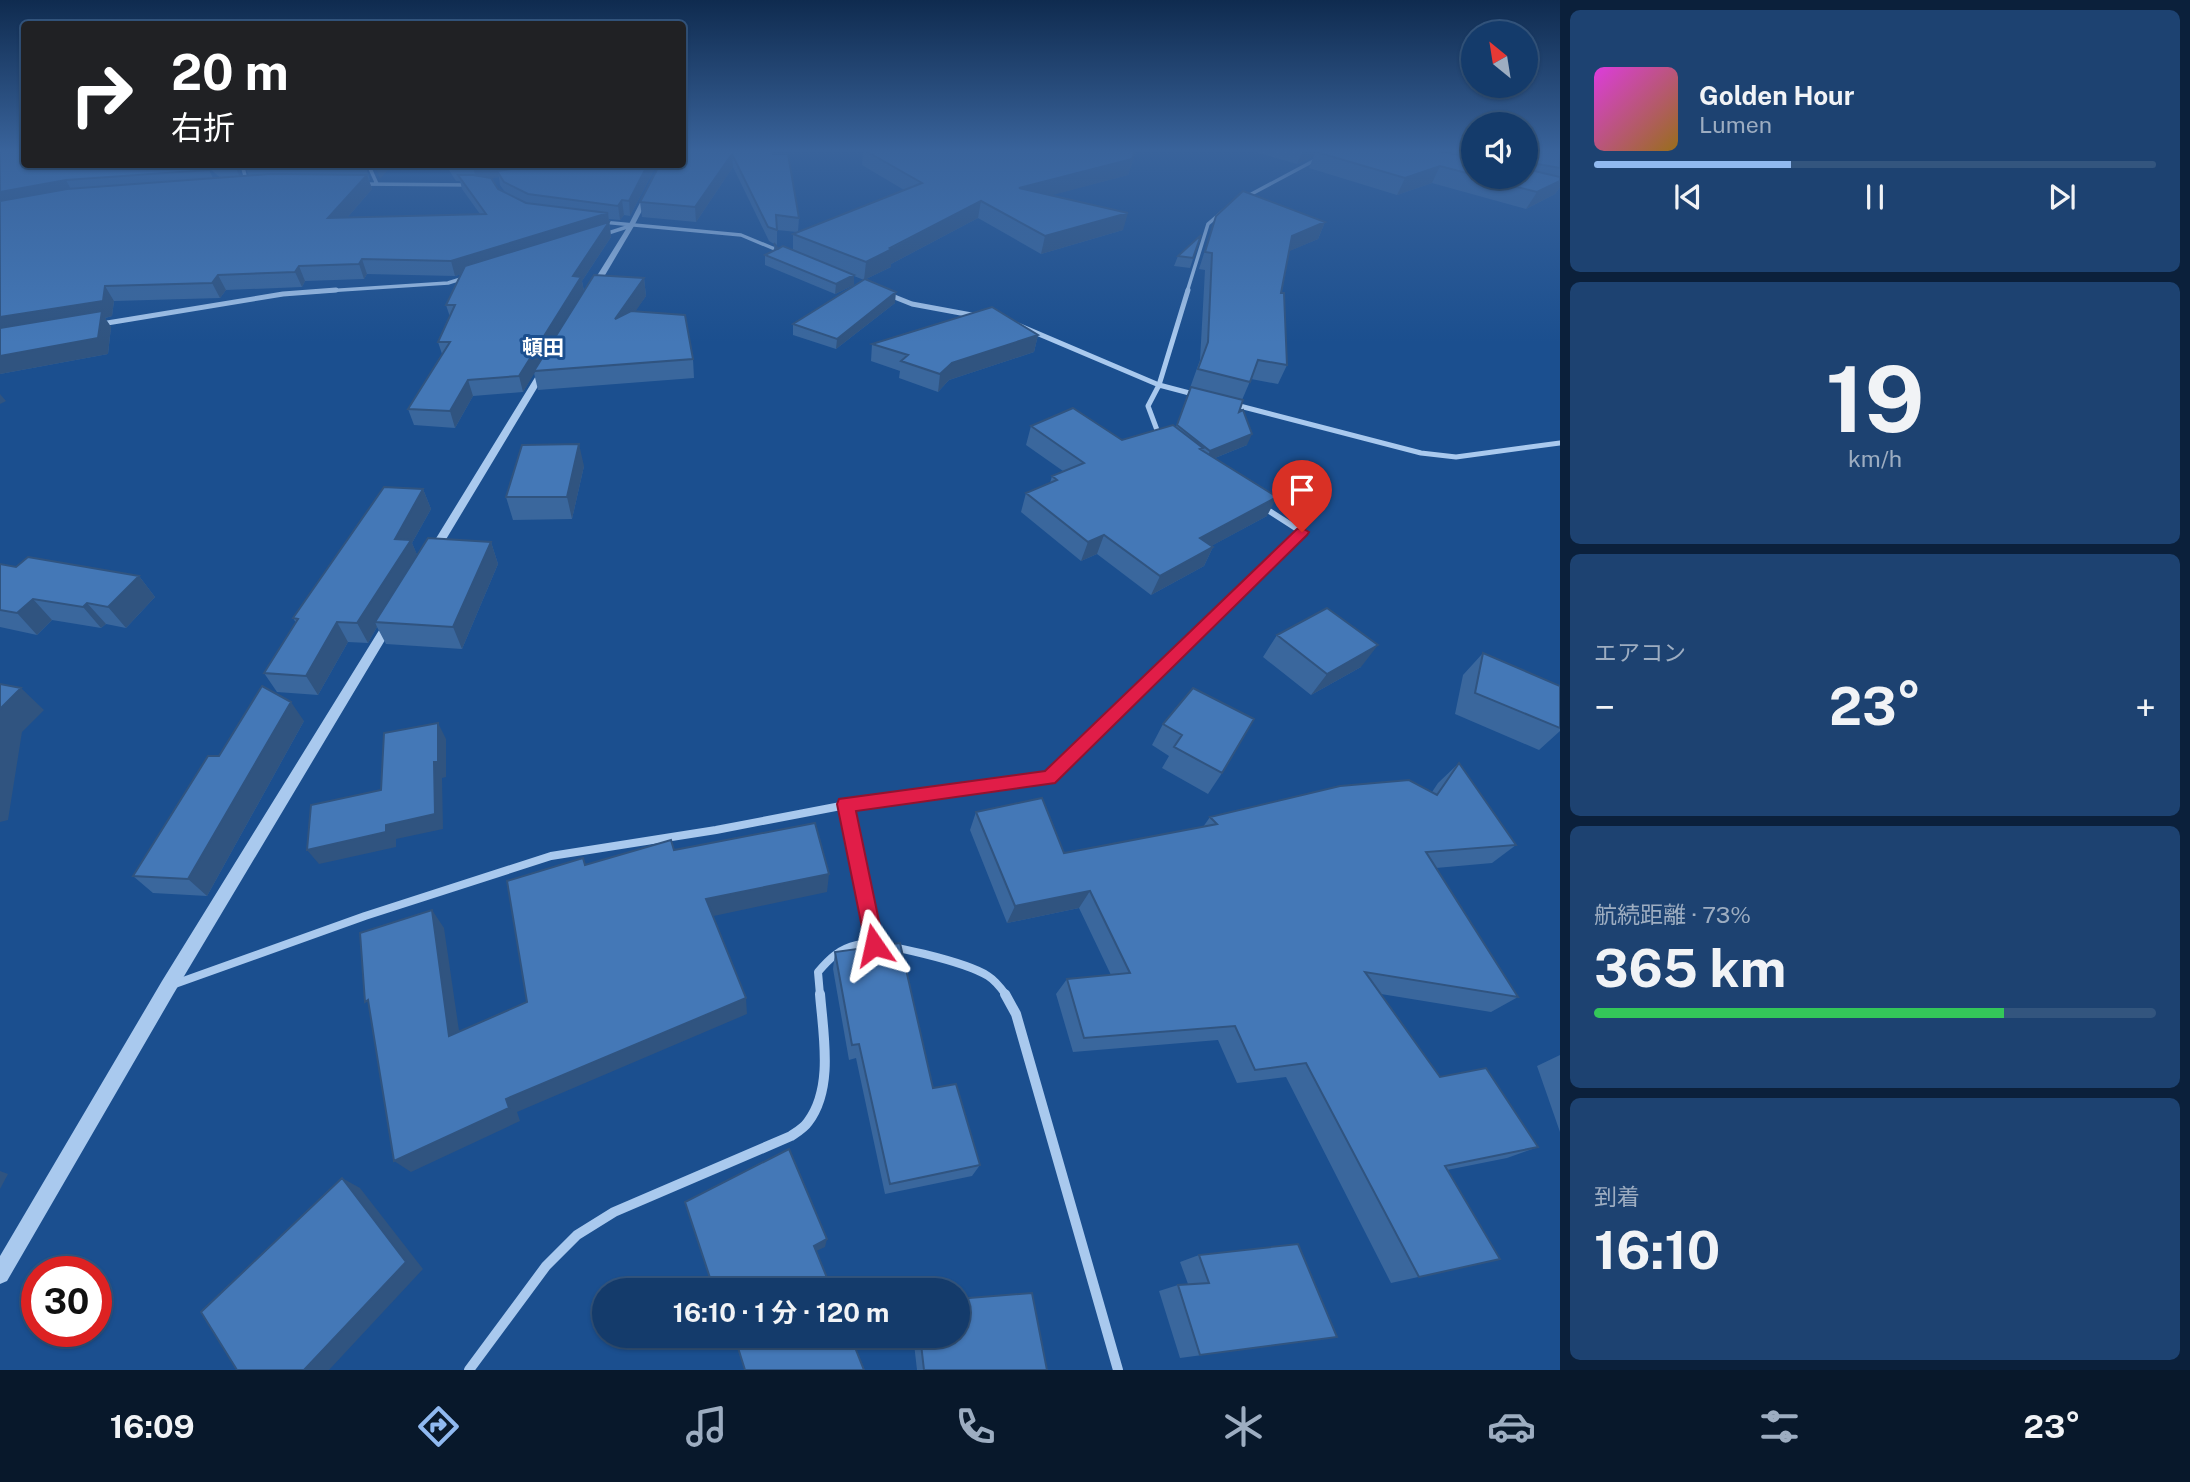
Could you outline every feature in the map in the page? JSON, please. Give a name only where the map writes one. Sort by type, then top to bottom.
[{"type":"street","points":[[588,297],[637,215]]},
{"type":"street","points":[[1167,438],[1157,430],[1149,406],[1208,224],[1216,215]]},
{"type":"street","points":[[593,221],[741,235],[790,255]]},
{"type":"street","points":[[592,238],[631,226]]},
{"type":"street","points":[[96,324],[283,295],[448,283],[474,275]]},
{"type":"street","points":[[875,289],[912,304],[979,316]]},
{"type":"street","points":[[1005,321],[1019,324],[1158,385],[1211,398]]},
{"type":"street","points":[[421,570],[552,357]]},
{"type":"street","points":[[1224,402],[1422,453],[1457,457],[1560,443]]},
{"type":"street","points":[[168,987],[365,916],[551,856],[716,830],[846,804],[1049,778],[1302,532],[1250,500]]},
{"type":"street","points":[[0,1274],[168,987],[400,606]]},
{"type":"street","points":[[846,804],[874,945]]},
{"type":"street","points":[[469,1370],[546,1266],[577,1235],[614,1212],[792,1136],[807,1123],[817,1104],[824,1072],[818,972],[825,960],[840,948],[860,943],[898,946],[987,975],[1004,990],[1016,1014],[1118,1370]]},
{"type":"building","points":[[0,215],[331,215],[328,218],[602,215],[451,261],[362,259],[359,264],[299,266],[295,272],[218,275],[212,283],[105,286],[103,301],[0,317]]},
{"type":"building","points":[[762,215],[798,215],[799,218],[776,215],[777,230],[768,227]]},
{"type":"building","points":[[841,215],[954,215],[866,262],[793,234]]},
{"type":"building","points":[[1006,215],[1121,215],[1045,236]]},
{"type":"building","points":[[1306,215],[1325,222],[1292,236],[1281,293],[1284,293],[1287,365],[1258,360],[1250,382],[1198,369],[1208,342],[1212,253],[1205,252],[1216,216]]},
{"type":"building","points":[[609,222],[573,276],[581,277],[519,376],[468,380],[450,411],[408,409],[450,342],[438,342],[455,305],[446,305],[465,266]]},
{"type":"building","points":[[1201,235],[1193,258],[1178,256]]},
{"type":"building","points":[[774,243],[778,249],[783,246],[854,275],[836,284],[765,255],[777,249]]},
{"type":"building","points":[[594,275],[644,278],[615,319],[631,311],[685,315],[693,359],[534,371]]},
{"type":"building","points":[[865,279],[896,292],[837,339],[793,324]]},
{"type":"building","points":[[992,307],[1038,335],[952,363],[940,374],[901,361],[908,355],[872,344]]},
{"type":"building","points":[[102,311],[98,338],[0,356],[0,328]]},
{"type":"building","points":[[1191,387],[1243,400],[1239,412],[1243,410],[1252,434],[1210,451],[1177,425]]},
{"type":"building","points":[[1073,408],[1122,440],[1173,425],[1203,448],[1200,449],[1277,497],[1200,538],[1213,547],[1160,576],[1104,535],[1088,542],[1026,493],[1057,480],[1052,476],[1084,463],[1031,426]]},
{"type":"building","points":[[579,444],[567,497],[506,497],[522,445]]},
{"type":"building","points":[[384,487],[423,489],[395,539],[411,540],[357,623],[337,622],[306,676],[264,673],[298,619],[293,618]]},
{"type":"building","points":[[428,538],[491,542],[453,627],[375,622]]},
{"type":"building","points":[[28,557],[139,576],[108,607],[87,603],[83,607],[33,599],[17,613],[0,610],[0,564],[16,567]]},
{"type":"building","points":[[1327,608],[1378,645],[1327,674],[1277,635]]},
{"type":"building","points":[[1483,653],[1560,686],[1560,728],[1475,693]]},
{"type":"building","points":[[0,684],[21,688],[0,709]]},
{"type":"building","points":[[262,686],[291,702],[188,879],[133,876],[208,756],[219,756]]},
{"type":"building","points":[[1193,688],[1254,719],[1222,773],[1174,747],[1182,735],[1163,724]]},
{"type":"building","points":[[438,723],[438,762],[434,762],[435,814],[386,825],[386,832],[307,850],[311,805],[381,790],[384,733]]},
{"type":"building","points":[[1459,763],[1516,845],[1426,852],[1518,997],[1365,972],[1440,1077],[1486,1068],[1538,1147],[1445,1166],[1500,1259],[1419,1277],[1306,1063],[1255,1070],[1235,1026],[1084,1038],[1067,979],[1130,973],[1090,891],[1015,906],[976,812],[1042,798],[1064,853],[1217,824],[1210,817],[1340,786],[1409,780],[1437,795]]},
{"type":"building","points":[[815,823],[829,874],[706,899],[746,998],[506,1099],[509,1108],[394,1161],[368,1000],[365,1002],[360,933],[432,910],[449,1036],[527,1002],[507,881],[583,858],[585,865],[671,840],[674,850]]},
{"type":"building","points":[[900,943],[933,1088],[956,1084],[980,1165],[890,1184],[859,1044],[852,1045],[835,952]]},
{"type":"building","points":[[789,1149],[827,1239],[814,1246],[827,1278],[710,1278],[685,1202]]},
{"type":"building","points":[[342,1178],[406,1262],[304,1370],[237,1370],[201,1312]]},
{"type":"building","points":[[1298,1244],[1337,1337],[1200,1355],[1178,1285],[1209,1283],[1199,1255]]},
{"type":"building","points":[[1032,1293],[1047,1370],[924,1370],[921,1348],[970,1348],[970,1298]]},
{"type":"building","points":[[738,1348],[855,1348],[864,1370],[745,1370]]},
{"type":"district","name":"頓田","points":[[543,348]]},
{"type":"route","points":[[874,945],[846,804],[1049,778],[1302,532]]}]
